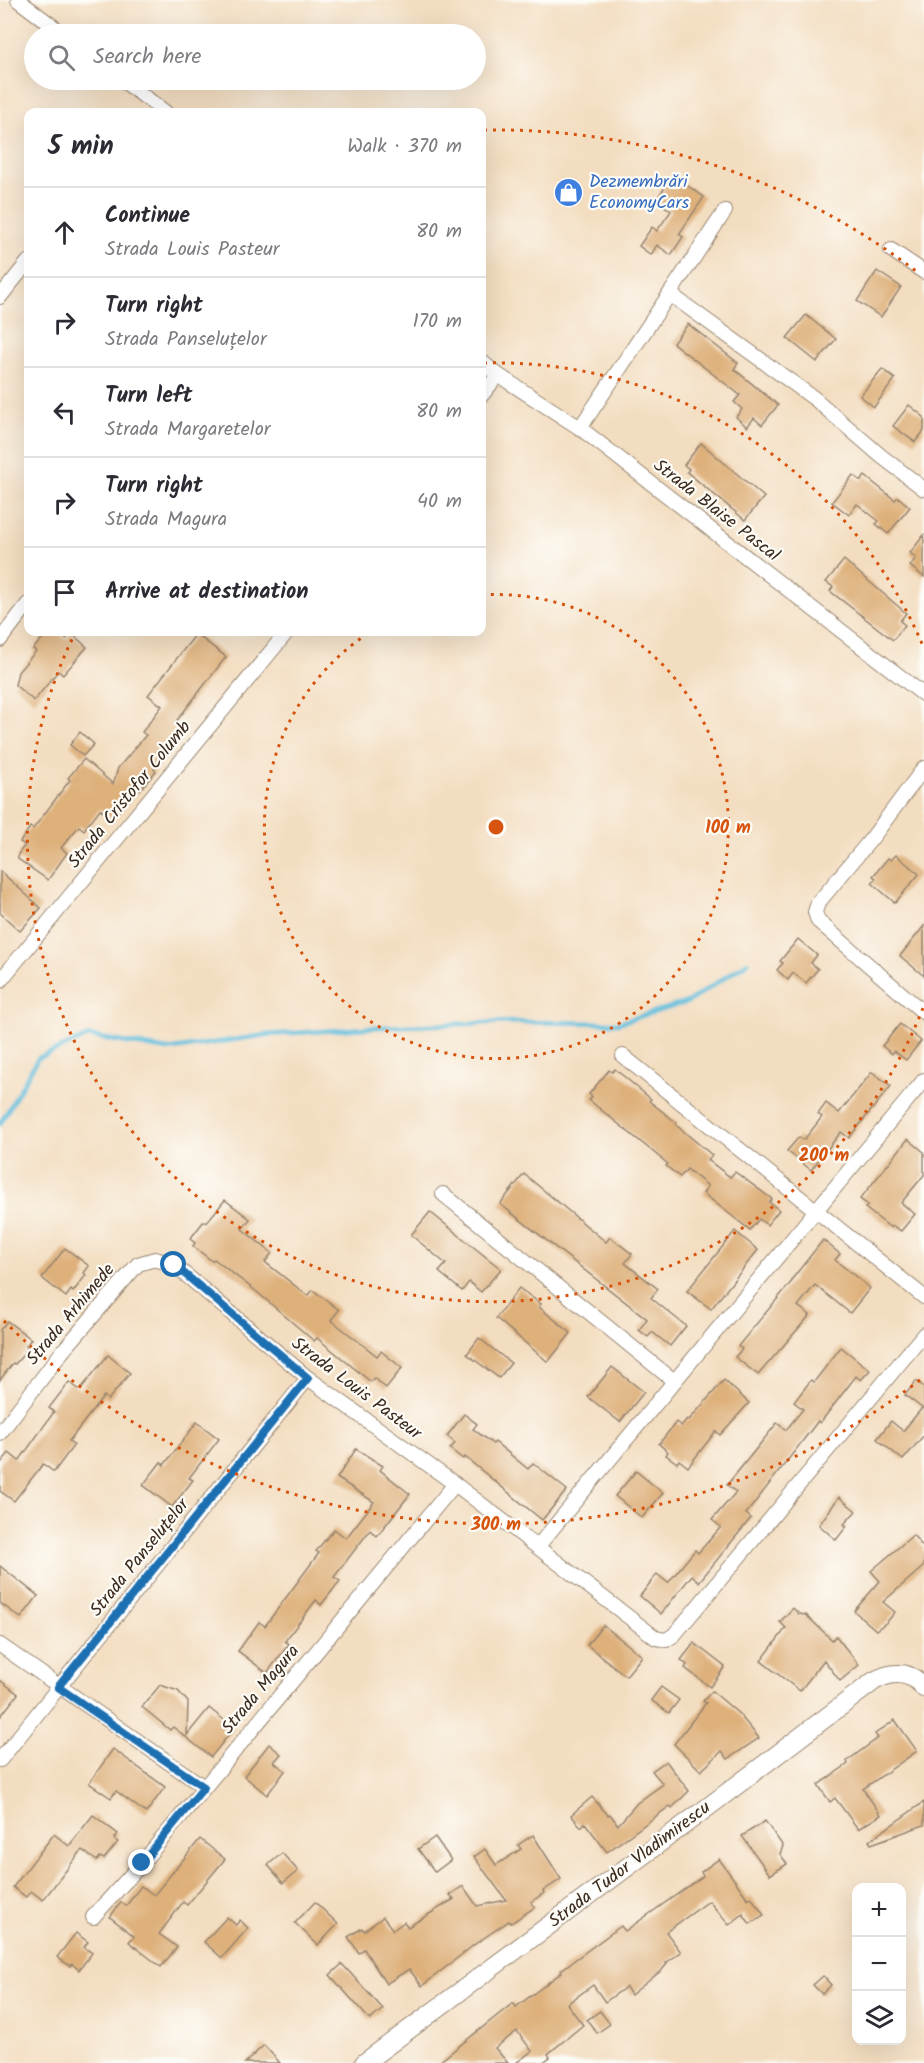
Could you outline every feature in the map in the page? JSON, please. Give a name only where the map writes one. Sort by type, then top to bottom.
[{"type":"street","points":[[18,0],[50,24]]},
{"type":"street","points":[[134,90],[156,108]]},
{"type":"street","points":[[580,428],[725,211]]},
{"type":"street","points":[[891,250],[924,272]]},
{"type":"street","points":[[0,297],[24,267]]},
{"type":"street","points":[[670,294],[815,399],[881,456],[924,489]]},
{"type":"street","name":"Strada Blaise Pascal","points":[[486,365],[580,428],[924,695]]},
{"type":"street","points":[[486,390],[498,375]]},
{"type":"street","points":[[0,640],[24,609]]},
{"type":"street","name":"Strada Cristofor Columb","points":[[0,981],[284,636]]},
{"type":"street","points":[[924,768],[872,838],[818,903],[815,912],[818,921],[924,1013]]},
{"type":"street","points":[[623,1056],[924,1297]]},
{"type":"street","points":[[538,1546],[924,1080]]},
{"type":"street","points":[[443,1194],[674,1381]]},
{"type":"street","name":"Strada Louis Pasteur","points":[[156,1259],[174,1265],[308,1378],[538,1546],[656,1638],[666,1640],[674,1635],[924,1334]]},
{"type":"street","name":"Strada Arhimede","points":[[0,1433],[62,1352],[138,1264],[156,1259]]},
{"type":"street","name":"Strada Panseluțelor","points":[[0,1760],[308,1378]]},
{"type":"street","name":"Strada Magura","points":[[93,1917],[142,1863],[455,1484]]},
{"type":"street","points":[[0,1645],[204,1787]]},
{"type":"street","name":"Strada Tudor Vladimirescu","points":[[364,2063],[874,1681],[886,1675],[898,1673],[911,1677],[924,1688]]},
{"type":"building","points":[[673,176],[704,197],[679,234],[683,237],[671,255],[657,245],[651,255],[639,246],[652,227],[657,231],[671,211],[656,200]]},
{"type":"building","points":[[877,271],[901,287],[881,317],[857,301]]},
{"type":"building","points":[[806,315],[836,339],[817,362],[787,338]]},
{"type":"building","points":[[688,324],[738,363],[734,369],[778,405],[762,425],[754,418],[747,427],[736,417],[742,409],[734,402],[740,395],[673,343]]},
{"type":"building","points":[[882,369],[895,379],[874,407],[860,396]]},
{"type":"building","points":[[909,405],[924,417],[924,431],[915,442],[893,426]]},
{"type":"building","points":[[701,443],[764,497],[745,520],[687,472],[689,469],[684,465]]},
{"type":"building","points":[[853,475],[861,481],[865,476],[895,500],[898,497],[910,507],[888,534],[876,524],[879,521],[857,504],[849,515],[832,502]]},
{"type":"building","points":[[924,535],[924,577],[910,566],[916,558],[910,553]]},
{"type":"building","points":[[844,560],[906,613],[900,621],[905,625],[893,640],[830,591],[833,587],[826,582]]},
{"type":"building","points":[[44,636],[62,636],[66,639],[68,636],[74,636],[87,647],[63,675],[58,671],[34,701],[15,685],[18,672],[36,651],[33,649]]},
{"type":"building","points":[[194,636],[199,636],[226,657],[175,723],[185,731],[154,769],[156,771],[112,819],[100,809],[84,830],[79,826],[61,848],[67,853],[48,880],[18,859],[18,854],[25,845],[20,842],[30,827],[33,829],[84,759],[113,784],[118,768],[146,735],[142,732],[162,706],[148,695]]},
{"type":"building","points":[[80,732],[94,744],[83,756],[70,745]]},
{"type":"building","points":[[896,855],[919,874],[895,903],[872,883],[876,878],[873,876],[888,858],[891,860]]},
{"type":"building","points":[[0,871],[41,908],[20,931],[0,913]]},
{"type":"building","points":[[924,926],[924,976],[900,956]]},
{"type":"building","points":[[798,939],[817,955],[811,963],[818,969],[806,983],[793,973],[788,980],[777,970],[783,963],[780,961]]},
{"type":"building","points":[[900,1024],[921,1041],[906,1060],[894,1051],[892,1054],[882,1046]]},
{"type":"building","points":[[615,1069],[712,1155],[708,1160],[730,1177],[735,1172],[772,1199],[769,1202],[779,1210],[767,1225],[759,1219],[750,1230],[703,1193],[708,1186],[687,1169],[680,1177],[666,1166],[668,1164],[589,1100],[592,1097],[589,1094],[609,1070],[612,1072]]},
{"type":"building","points":[[872,1072],[891,1086],[849,1138],[841,1132],[811,1170],[787,1151],[799,1137],[804,1140],[822,1117],[818,1114],[826,1103],[839,1113]]},
{"type":"building","points":[[908,1139],[924,1152],[924,1175],[901,1203],[915,1214],[901,1231],[893,1226],[891,1228],[865,1208],[868,1205],[860,1199]]},
{"type":"building","points":[[524,1174],[606,1242],[610,1237],[632,1254],[625,1263],[658,1289],[651,1298],[686,1326],[670,1346],[652,1332],[648,1337],[639,1330],[647,1319],[500,1204]]},
{"type":"building","points":[[225,1200],[250,1219],[242,1229],[272,1253],[265,1262],[308,1296],[313,1290],[339,1310],[331,1320],[377,1356],[381,1351],[402,1368],[386,1388],[374,1378],[371,1382],[317,1338],[314,1341],[257,1292],[193,1246],[195,1243],[190,1239]]},
{"type":"building","points":[[430,1212],[501,1269],[481,1292],[469,1282],[462,1291],[439,1272],[446,1264],[411,1235]]},
{"type":"building","points":[[735,1231],[758,1250],[711,1309],[687,1291]]},
{"type":"building","points":[[823,1240],[840,1254],[835,1260],[870,1288],[850,1313],[815,1285],[798,1306],[810,1315],[758,1375],[735,1357],[742,1349],[738,1346]]},
{"type":"building","points":[[65,1248],[89,1266],[84,1273],[86,1275],[73,1292],[71,1290],[66,1297],[42,1278]]},
{"type":"building","points":[[519,1288],[541,1304],[539,1307],[571,1333],[548,1362],[496,1318]]},
{"type":"building","points":[[7,1321],[31,1339],[22,1356],[15,1364],[13,1363],[0,1380],[0,1330]]},
{"type":"building","points":[[479,1338],[511,1363],[499,1378],[467,1354]]},
{"type":"building","points":[[841,1347],[870,1370],[861,1380],[856,1376],[820,1423],[818,1421],[746,1514],[751,1518],[699,1582],[692,1575],[661,1614],[640,1596],[657,1574],[668,1583],[695,1550],[698,1553],[721,1527],[712,1520],[736,1492],[727,1485],[777,1423],[786,1430],[803,1409],[794,1402],[811,1380],[814,1382]]},
{"type":"building","points":[[108,1355],[130,1373],[108,1400],[104,1396],[69,1441],[74,1445],[54,1472],[43,1464],[14,1501],[0,1491],[0,1464],[9,1453],[19,1461],[54,1412],[49,1408],[69,1382],[80,1390]]},
{"type":"building","points":[[612,1367],[644,1392],[620,1422],[588,1397]]},
{"type":"building","points":[[724,1380],[749,1403],[720,1435],[716,1431],[688,1467],[679,1460],[677,1463],[666,1455],[668,1452],[659,1444],[676,1422],[681,1426],[687,1419],[689,1420]]},
{"type":"building","points":[[916,1381],[924,1387],[924,1435],[903,1460],[877,1439],[891,1421],[903,1431],[922,1408],[905,1395]]},
{"type":"building","points":[[464,1414],[477,1424],[473,1429],[493,1444],[495,1442],[528,1469],[533,1463],[567,1490],[542,1520],[465,1457],[463,1459],[450,1449],[455,1443],[447,1436]]},
{"type":"building","points":[[197,1422],[219,1439],[189,1478],[193,1480],[172,1507],[143,1485],[161,1462],[164,1465]]},
{"type":"building","points":[[356,1449],[383,1466],[380,1470],[410,1494],[377,1536],[370,1530],[334,1577],[340,1581],[321,1605],[316,1600],[285,1641],[289,1644],[267,1673],[238,1651],[259,1622],[265,1626],[319,1553],[316,1551],[334,1529],[346,1538],[374,1502],[337,1478]]},
{"type":"building","points":[[636,1471],[663,1493],[642,1518],[615,1496]]},
{"type":"building","points":[[839,1497],[856,1511],[844,1524],[847,1526],[836,1540],[819,1525]]},
{"type":"building","points":[[913,1535],[924,1548],[924,1566],[883,1602],[895,1612],[876,1630],[854,1611],[880,1581],[871,1571]]},
{"type":"building","points":[[0,1566],[38,1596],[21,1618],[0,1603]]},
{"type":"building","points":[[793,1608],[799,1614],[806,1615],[832,1640],[836,1636],[859,1665],[840,1681],[824,1660],[800,1691],[761,1661],[786,1628],[780,1622]]},
{"type":"building","points":[[603,1625],[642,1656],[626,1676],[587,1645]]},
{"type":"building","points":[[694,1643],[725,1667],[710,1687],[685,1668],[687,1665],[681,1660]]},
{"type":"building","points":[[0,1680],[18,1694],[0,1717]]},
{"type":"building","points":[[160,1685],[178,1691],[188,1702],[187,1735],[209,1708],[234,1728],[211,1757],[173,1727],[170,1730],[142,1707]]},
{"type":"building","points":[[661,1687],[679,1700],[669,1713],[651,1700]]},
{"type":"building","points":[[712,1691],[739,1714],[759,1738],[728,1759],[722,1751],[701,1771],[674,1744],[706,1703],[703,1701]]},
{"type":"building","points":[[895,1720],[917,1751],[863,1789],[881,1815],[858,1829],[835,1798],[830,1802],[818,1785],[848,1764],[847,1761],[878,1738],[875,1734]]},
{"type":"building","points":[[269,1744],[281,1754],[274,1762],[285,1771],[267,1795],[244,1776]]},
{"type":"building","points":[[113,1749],[165,1787],[146,1813],[116,1791],[111,1798],[89,1783]]},
{"type":"building","points":[[666,1761],[689,1791],[672,1808],[670,1806],[607,1852],[585,1823],[581,1827],[571,1815],[592,1797],[618,1825],[637,1803],[663,1784],[652,1771]]},
{"type":"building","points":[[924,1802],[924,1825],[871,1844],[869,1841]]},
{"type":"building","points":[[93,1815],[118,1834],[114,1839],[118,1842],[104,1859],[100,1857],[97,1861],[82,1850],[43,1900],[31,1891],[26,1897],[13,1887],[54,1834],[69,1846]]},
{"type":"building","points":[[765,1821],[783,1846],[780,1854],[787,1864],[770,1875],[742,1836]]},
{"type":"building","points":[[533,1835],[561,1879],[531,1902],[535,1907],[475,1944],[422,1986],[409,1969],[386,1984],[364,1949],[359,1953],[348,1937],[362,1928],[364,1931],[383,1917],[393,1930],[404,1922],[408,1927],[454,1899],[450,1895],[463,1886],[477,1906],[506,1900],[474,1857],[485,1849],[496,1865],[521,1849],[518,1845]]},
{"type":"building","points":[[435,1837],[451,1860],[435,1872],[418,1849]]},
{"type":"building","points":[[200,1839],[225,1859],[187,1905],[183,1902],[159,1934],[177,1947],[161,1967],[129,1942],[134,1936],[110,1917],[121,1902],[126,1906],[141,1886],[154,1895]]},
{"type":"building","points":[[282,1853],[298,1871],[283,1883],[268,1865]]},
{"type":"building","points":[[719,1859],[748,1899],[751,1897],[764,1915],[750,1924],[743,1914],[729,1925],[709,1901],[666,1932],[681,1952],[631,1995],[626,1987],[605,2002],[593,1985],[567,2004],[583,2025],[548,2054],[550,2057],[542,2063],[516,2063],[532,2051],[517,2031],[495,2048],[508,2063],[438,2063],[513,2003],[516,2007],[562,1972],[561,1970],[621,1926],[625,1931],[703,1876],[701,1872]]},
{"type":"building","points":[[315,1902],[338,1924],[318,1945],[295,1923]]},
{"type":"building","points":[[227,1917],[236,1925],[240,1920],[248,1928],[222,1958],[204,1942]]},
{"type":"building","points":[[76,1933],[88,1942],[84,1947],[92,1953],[79,1970],[57,1957]]},
{"type":"building","points":[[342,1964],[383,2009],[370,2020],[330,1975]]},
{"type":"building","points":[[823,1976],[831,1985],[822,1994],[813,1985]]},
{"type":"building","points":[[600,2011],[610,2024],[597,2033],[587,2020]]},
{"type":"building","points":[[264,2045],[280,2063],[245,2063]]},
{"type":"waterway","points":[[0,1124],[38,1058],[89,1036],[167,1050],[266,1035],[380,1027],[511,1022],[618,1023],[688,1002],[748,962]]},
{"type":"place","name":"Dezmembrări EconomyCars","points":[[568,192]]},
{"type":"route","points":[[142,1863],[204,1787],[58,1687],[308,1378],[174,1265]]}]
